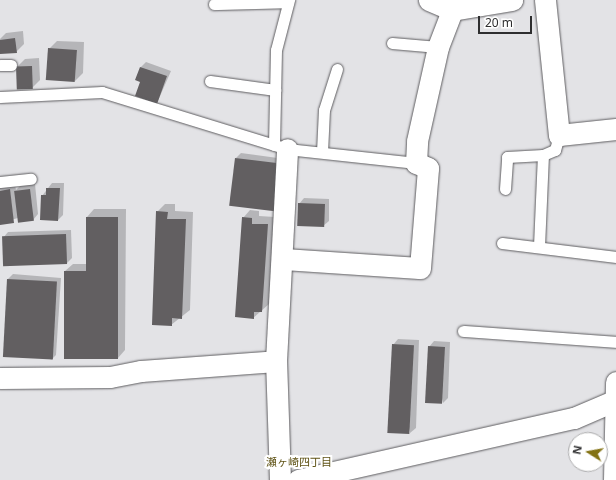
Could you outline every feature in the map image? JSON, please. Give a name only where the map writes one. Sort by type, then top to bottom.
[{"type":"street","points":[[429,0],[452,10],[512,0]]},
{"type":"street","points":[[545,0],[559,135],[616,129]]},
{"type":"street","points":[[283,259],[420,268],[428,168],[416,163],[417,141],[438,47],[452,10]]},
{"type":"street","points":[[280,147],[283,259],[276,362],[280,480]]},
{"type":"street","points":[[0,378],[110,377],[141,370],[276,362]]},
{"type":"street","points":[[614,480],[616,382]]},
{"type":"street","points":[[298,480],[615,408]]},
{"type":"lane","points":[[214,4],[288,1],[276,50],[275,90],[280,147]]},
{"type":"lane","points":[[392,43],[438,47]]},
{"type":"lane","points":[[322,152],[324,110],[337,69]]},
{"type":"lane","points":[[210,81],[275,90]]},
{"type":"lane","points":[[0,97],[102,92],[280,147],[416,163]]},
{"type":"lane","points":[[505,189],[507,157],[543,155],[555,150],[559,135]]},
{"type":"lane","points":[[539,246],[543,155]]},
{"type":"lane","points":[[0,182],[31,179]]},
{"type":"lane","points":[[502,243],[539,246],[616,257]]},
{"type":"lane","points":[[463,331],[616,342]]},
{"type":"building","points":[[15,38],[17,53],[0,54],[0,40]]},
{"type":"building","points":[[48,48],[77,50],[75,82],[46,80]]},
{"type":"building","points":[[32,66],[33,89],[17,90],[16,67]]},
{"type":"building","points":[[140,67],[167,76],[157,104],[135,96],[140,82],[135,80]]},
{"type":"building","points":[[235,158],[281,164],[275,211],[229,206]]},
{"type":"building","points":[[46,188],[60,188],[58,221],[40,220],[41,195],[46,195]]},
{"type":"building","points":[[10,189],[14,223],[0,225],[0,191]]},
{"type":"building","points":[[30,189],[34,221],[18,223],[14,191]]},
{"type":"building","points":[[298,203],[325,204],[324,227],[297,226]]},
{"type":"building","points":[[156,211],[168,212],[167,219],[186,219],[182,319],[172,318],[172,326],[152,325]]},
{"type":"building","points":[[86,217],[118,217],[118,359],[64,359],[64,271],[86,271]]},
{"type":"building","points":[[242,217],[252,218],[252,224],[268,224],[262,312],[254,312],[254,319],[235,317]]},
{"type":"building","points":[[66,234],[67,264],[3,266],[2,236]]},
{"type":"building","points":[[7,279],[57,282],[53,360],[3,357]]},
{"type":"building","points":[[392,344],[414,345],[409,434],[387,433]]},
{"type":"building","points":[[428,346],[445,347],[442,404],[425,403]]},
{"type":"district","name":"瀬ヶ崎四丁目","points":[[299,462]]}]
